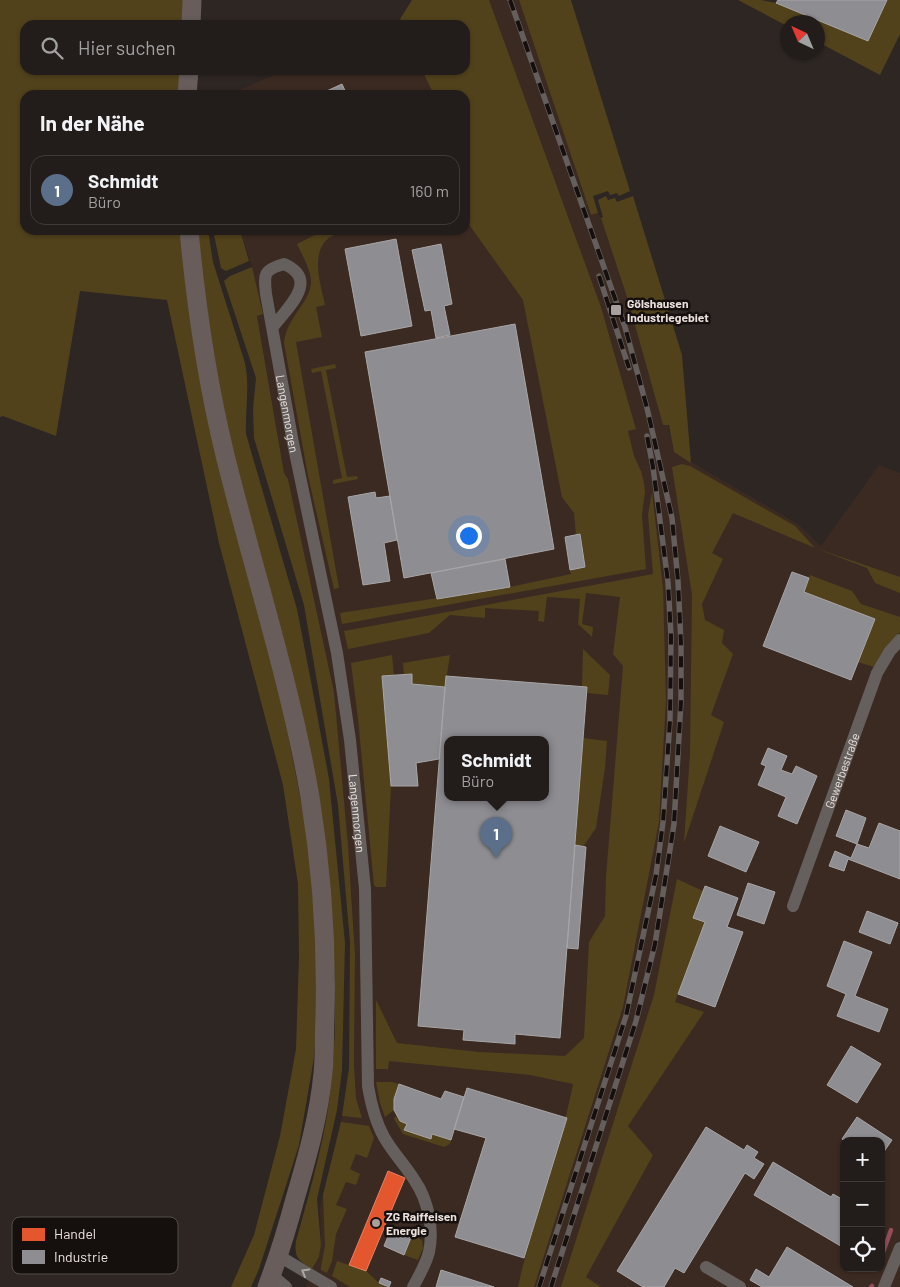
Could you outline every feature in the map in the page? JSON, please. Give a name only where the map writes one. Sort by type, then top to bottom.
[{"type":"main road","points":[[191,20],[192,0]]},
{"type":"main road","points":[[187,90],[188,75]]},
{"type":"main road","points":[[189,235],[195,294],[204,352],[224,452],[278,653],[310,797],[324,912],[326,980],[324,1072],[308,1156],[279,1256],[275,1283]]},
{"type":"street","name":"Langenmorgen","points":[[273,327],[293,443],[337,653],[350,740],[364,889],[368,1086],[378,1124],[385,1138],[417,1183],[426,1205],[431,1228],[429,1251],[423,1269],[413,1287]]},
{"type":"street","name":"Gewerbestraße","points":[[793,906],[877,672],[890,651],[900,640]]},
{"type":"street","points":[[884,1287],[900,1248]]},
{"type":"street","points":[[279,1256],[331,1287]]},
{"type":"street","points":[[706,1267],[740,1287]]},
{"type":"shaded area","points":[[0,0],[183,0],[182,20],[20,20],[20,75],[180,75],[179,90],[20,90],[20,235],[183,235],[283,709],[308,837],[319,972],[314,1058],[299,1145],[259,1269],[251,1287],[231,1287],[254,1235],[280,1136],[296,1049],[299,956],[298,884],[283,785],[219,543],[167,300],[80,291],[56,436],[3,416],[0,417]]},
{"type":"shaded area","points":[[412,0],[489,0],[601,307],[636,429],[628,431],[634,456],[644,483],[645,492],[642,515],[646,569],[342,624],[340,613],[510,587],[571,574],[570,570],[585,567],[580,535],[576,535],[574,513],[562,497],[523,300],[470,226],[470,90],[432,90],[424,75],[470,75],[470,20],[400,19]]},
{"type":"shaded area","points":[[489,0],[519,0],[591,215],[598,213],[601,218],[627,297],[663,425],[668,424],[674,452],[798,524],[821,546],[879,465],[900,473],[900,1287],[306,1287],[312,1269],[319,1257],[321,1244],[320,1206],[342,1116],[362,1117],[356,1098],[354,1065],[355,960],[352,901],[334,692],[288,479],[284,473],[257,315],[263,314],[252,267],[242,235],[470,235],[470,171],[636,428],[601,307]]},
{"type":"shaded area","points":[[519,0],[571,0],[630,191],[619,196],[617,193],[610,195],[608,191],[593,196],[598,213],[591,215]]},
{"type":"shaded area","points":[[738,0],[761,0],[776,3],[805,15],[780,15],[780,22]]},
{"type":"shaded area","points":[[887,0],[900,0],[900,34],[880,75],[825,46],[825,23],[868,41]]},
{"type":"shaded area","points":[[274,75],[424,75],[432,90],[239,90]]},
{"type":"shaded area","points":[[606,196],[608,200],[615,198],[617,202],[633,196],[682,355],[691,463],[674,452],[669,425],[663,425],[627,297],[601,218],[603,217],[598,200]]},
{"type":"shaded area","points":[[198,235],[209,235],[213,262],[245,363],[247,390],[246,434],[297,609],[329,779],[345,943],[342,1070],[337,1110],[317,1199],[321,1245],[319,1257],[312,1269],[296,1255],[296,1241],[313,1180],[330,1098],[334,1053],[335,1006],[330,887],[217,379],[203,289]]},
{"type":"shaded area","points":[[214,235],[241,235],[249,261],[226,271],[221,268]]},
{"type":"shaded area","points":[[315,235],[334,235],[324,244],[318,260],[319,278],[325,305],[316,307],[322,337],[296,342],[339,588],[334,589],[308,476],[284,343],[289,325],[310,288],[309,271],[297,244]]},
{"type":"shaded area","points":[[252,267],[263,314],[257,316],[284,473],[288,479],[334,692],[348,845],[355,954],[354,1065],[356,1098],[362,1118],[342,1116],[349,1068],[350,942],[338,805],[304,605],[254,438],[253,409],[256,378],[224,281],[230,276]]},
{"type":"shaded area","points":[[335,364],[336,368],[326,370],[347,477],[357,476],[358,479],[333,484],[333,480],[342,478],[321,371],[312,373],[311,369]]},
{"type":"shaded area","points":[[682,464],[690,466],[795,526],[815,548],[733,513],[712,553],[723,559],[702,604],[705,620],[724,630],[722,643],[733,654],[711,715],[724,722],[684,843],[690,753],[692,595],[672,467]]},
{"type":"shaded area","points":[[652,492],[663,588],[666,700],[659,822],[623,1007],[534,1287],[518,1287],[568,1110],[573,1084],[530,1075],[389,1061],[388,1069],[376,1069],[376,1000],[397,1043],[479,1052],[565,1056],[584,1038],[589,942],[605,916],[606,877],[623,666],[613,654],[620,597],[586,593],[582,624],[593,627],[592,637],[578,624],[580,599],[547,597],[544,622],[538,621],[539,611],[485,608],[485,618],[450,615],[429,633],[348,649],[344,631],[653,574],[648,515]]},
{"type":"shaded area","points":[[815,548],[900,577],[900,593],[875,583],[867,568]]},
{"type":"shaded area","points":[[810,575],[852,591],[861,604],[900,617],[900,632],[891,641],[874,667],[858,662],[874,619],[804,592]]},
{"type":"shaded area","points":[[583,649],[610,675],[608,695],[587,693],[587,687],[582,686]]},
{"type":"shaded area","points":[[392,655],[394,675],[382,676],[391,786],[386,887],[376,887],[374,885],[351,663]]},
{"type":"shaded area","points":[[450,655],[445,687],[412,684],[412,674],[404,675],[403,663]]},
{"type":"shaded area","points":[[583,738],[607,741],[596,828],[583,847],[575,845]]},
{"type":"shaded area","points":[[677,879],[703,891],[705,922],[675,1002],[704,1012],[628,1126],[653,1155],[586,1277],[601,1287],[561,1287],[654,995]]},
{"type":"shaded area","points":[[376,1082],[399,1084],[394,1110],[385,1117],[380,1103]]},
{"type":"shaded area","points":[[396,1116],[400,1121],[407,1124],[404,1130],[431,1138],[432,1134],[451,1140],[450,1144],[444,1147],[403,1134],[394,1119]]},
{"type":"shaded area","points":[[341,1122],[369,1126],[374,1138],[367,1158],[356,1154],[350,1169],[360,1174],[356,1185],[346,1182],[336,1205],[347,1209],[336,1234],[332,1261],[327,1273],[321,1270],[325,1246],[323,1195]]},
{"type":"shaded area","points":[[412,1235],[422,1240],[423,1248],[418,1260],[404,1255]]},
{"type":"shaded area","points":[[337,1261],[366,1271],[379,1283],[387,1287],[350,1287],[332,1276]]},
{"type":"building: Handel","points":[[388,1171],[405,1178],[366,1271],[349,1265]]},
{"type":"building: Industrie","points":[[778,0],[887,0],[868,41],[825,23],[825,15],[805,15],[776,3]]},
{"type":"building: Industrie","points":[[342,84],[345,90],[329,90]]},
{"type":"building: Industrie","points":[[396,239],[412,326],[361,336],[345,249]]},
{"type":"building: Industrie","points":[[441,244],[452,304],[444,306],[450,335],[436,338],[431,310],[425,311],[412,250]]},
{"type":"building: Industrie","points":[[515,324],[554,549],[404,578],[365,352]]},
{"type":"building: Industrie","points":[[375,492],[376,498],[390,496],[397,540],[384,543],[390,581],[363,585],[348,497]]},
{"type":"building: Industrie","points":[[580,534],[585,567],[570,570],[565,537]]},
{"type":"building: Industrie","points":[[505,559],[510,587],[437,599],[431,573]]},
{"type":"building: Industrie","points":[[792,572],[809,578],[804,592],[875,619],[851,680],[763,646]]},
{"type":"building: Industrie","points":[[412,674],[412,684],[445,687],[439,759],[416,763],[418,786],[391,786],[382,676]]},
{"type":"building: Industrie","points":[[446,676],[587,687],[560,1038],[515,1034],[515,1044],[463,1040],[464,1030],[418,1026]]},
{"type":"building: Industrie","points":[[768,748],[787,756],[781,770],[792,774],[796,766],[817,776],[797,824],[778,816],[786,797],[758,785],[766,766],[761,764]]},
{"type":"building: Industrie","points":[[846,810],[866,818],[857,844],[836,836]]},
{"type":"building: Industrie","points":[[879,823],[900,831],[900,879],[848,859],[844,871],[829,866],[835,851],[851,858],[857,844],[869,848]]},
{"type":"building: Industrie","points":[[720,826],[759,842],[746,872],[708,856]]},
{"type":"building: Industrie","points":[[575,845],[586,847],[578,949],[567,948]]},
{"type":"building: Industrie","points":[[748,883],[775,892],[764,924],[737,915]]},
{"type":"building: Industrie","points":[[705,886],[738,898],[727,927],[743,932],[715,1007],[678,994],[705,922],[693,918]]},
{"type":"building: Industrie","points":[[867,911],[898,923],[890,944],[859,932]]},
{"type":"building: Industrie","points":[[844,941],[872,952],[855,996],[888,1009],[879,1032],[837,1016],[846,994],[827,986]]},
{"type":"building: Industrie","points":[[851,1046],[881,1064],[857,1103],[827,1085]]},
{"type":"building: Industrie","points":[[399,1084],[441,1099],[445,1091],[464,1097],[451,1140],[432,1134],[431,1139],[404,1130],[407,1124],[400,1121],[394,1110],[394,1099]]},
{"type":"building: Industrie","points":[[467,1088],[567,1118],[524,1258],[455,1237],[486,1138],[454,1129]]},
{"type":"building: Industrie","points":[[857,1117],[892,1140],[885,1150],[885,1137],[843,1137]]},
{"type":"building: Industrie","points":[[706,1127],[744,1150],[747,1145],[758,1152],[754,1158],[764,1164],[754,1179],[745,1173],[684,1273],[675,1268],[664,1287],[643,1287],[617,1271]]},
{"type":"building: Industrie","points":[[773,1162],[831,1197],[833,1194],[840,1198],[840,1246],[754,1195]]},
{"type":"building: Industrie","points":[[392,1227],[412,1235],[404,1255],[384,1246]]},
{"type":"building: Industrie","points":[[787,1247],[853,1287],[762,1287],[750,1280],[756,1269],[769,1277]]},
{"type":"building: Industrie","points":[[441,1270],[463,1277],[494,1287],[436,1287]]},
{"type":"building: Industrie","points":[[381,1278],[391,1282],[389,1287],[379,1283]]},
{"type":"waterway","points":[[885,1247],[891,1230]]},
{"type":"railway","points":[[510,0],[625,327],[647,408],[672,518],[681,644],[681,701],[674,824],[655,944],[636,1021],[551,1287]]},
{"type":"railway","points":[[599,276],[629,368]]},
{"type":"railway","points":[[539,1287],[626,1016],[656,875],[663,822],[670,720],[671,636],[668,582],[653,467],[647,436]]},
{"type":"place","name":"Gölshausen Industriegebiet","points":[[616,310]]},
{"type":"place","name":"Schmidt","points":[[496,858]]},
{"type":"place","name":"ZG Raiffeisen Energie","points":[[376,1223]]}]
